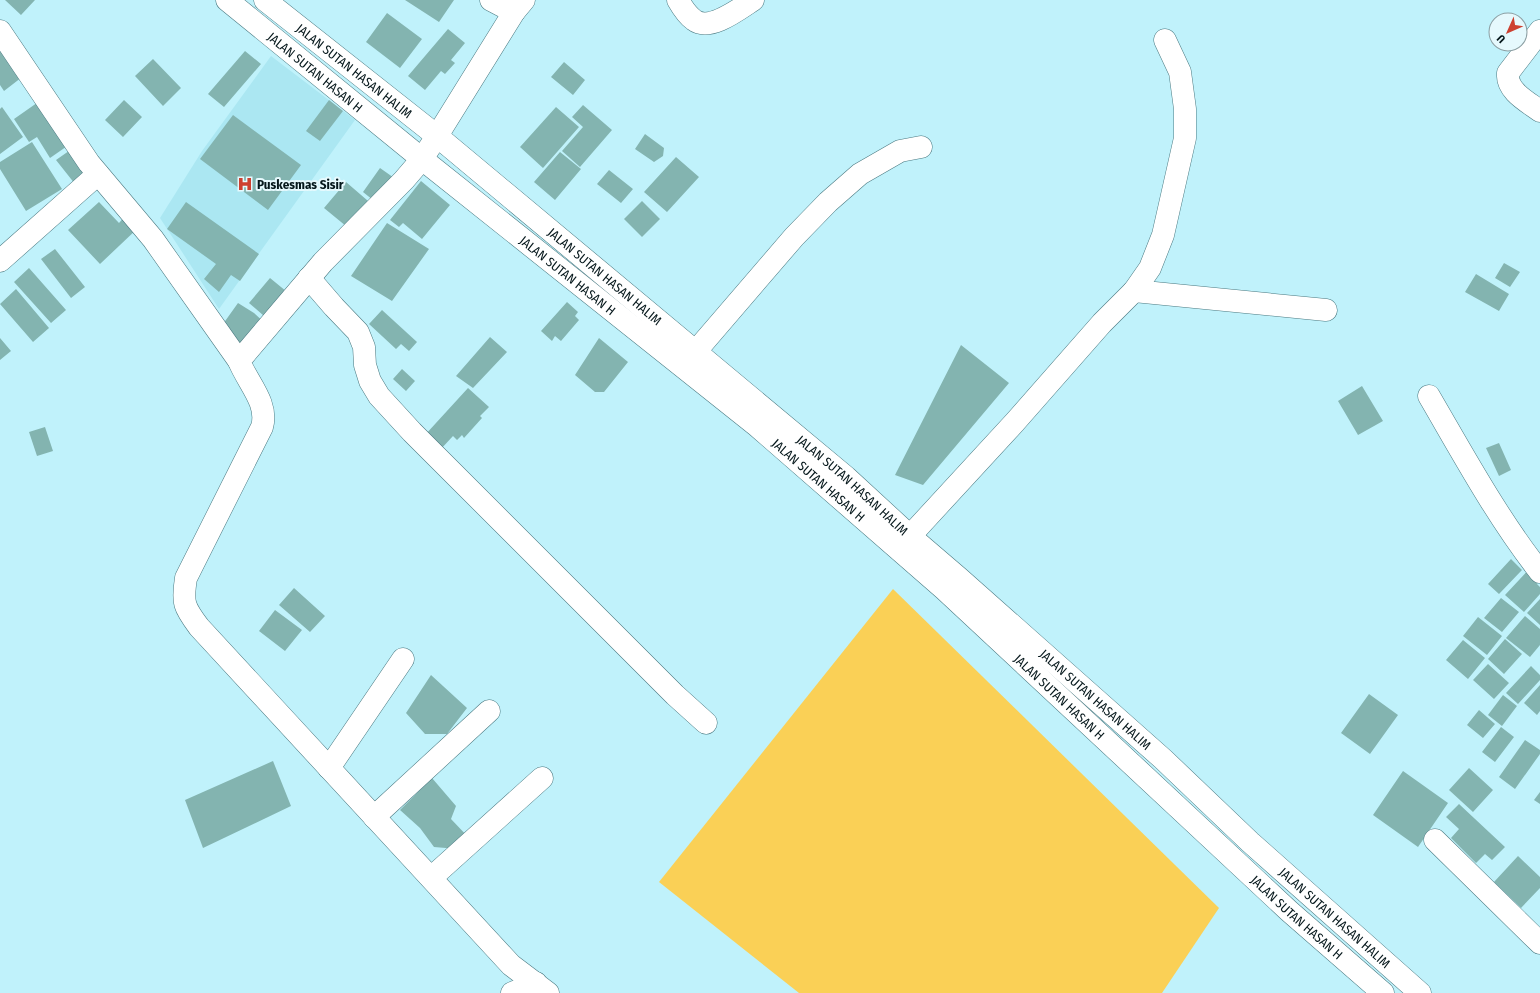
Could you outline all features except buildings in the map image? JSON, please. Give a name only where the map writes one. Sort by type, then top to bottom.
[{"type":"street","name":"JALAN SUTAN HASAN H","points":[[227,0],[422,159],[757,426],[944,589],[1289,911],[1383,993]]},
{"type":"street","name":"JALAN SUTAN HASAN HALIM","points":[[265,0],[438,136],[846,477],[910,536],[1163,758],[1250,842],[1420,993]]},
{"type":"street","points":[[239,361],[322,262],[404,180],[422,159],[519,6],[491,0]]},
{"type":"street","points":[[678,0],[694,20],[704,24],[720,20],[754,0]]},
{"type":"street","points":[[0,30],[98,174],[153,239],[239,361],[262,406],[264,420],[262,427],[186,578],[183,597],[188,612],[199,626],[511,965],[542,988]]},
{"type":"street","points":[[1540,31],[1508,73],[1507,78],[1510,86],[1516,93],[1540,111]]},
{"type":"street","points":[[910,536],[1015,422],[1102,322],[1134,291],[1150,268],[1163,235],[1185,138],[1185,108],[1180,72],[1166,40]]},
{"type":"street","points":[[696,351],[794,237],[828,202],[860,174],[900,150],[921,147]]},
{"type":"street","points":[[0,261],[98,174]]},
{"type":"street","points":[[309,278],[358,332],[364,347],[365,365],[370,381],[379,396],[412,432],[675,695],[706,724]]},
{"type":"street","points":[[1134,291],[1326,310]]},
{"type":"street","points":[[1429,396],[1484,490],[1519,545],[1540,572]]},
{"type":"street","points":[[329,768],[403,659]]},
{"type":"street","points":[[374,817],[489,711]]},
{"type":"street","points":[[430,878],[542,778]]},
{"type":"street","points":[[1435,840],[1540,943]]},
{"type":"street","points":[[512,993],[542,988]]},
{"type":"shaded area","name":"Puskesmas Sisir","points":[[271,56],[355,120],[219,309],[160,218],[202,151]]},
{"type":"shaded area","points":[[893,589],[1219,908],[1162,993],[799,993],[659,882]]},
{"type":"place","name":"Puskesmas Sisir","points":[[245,184]]}]
